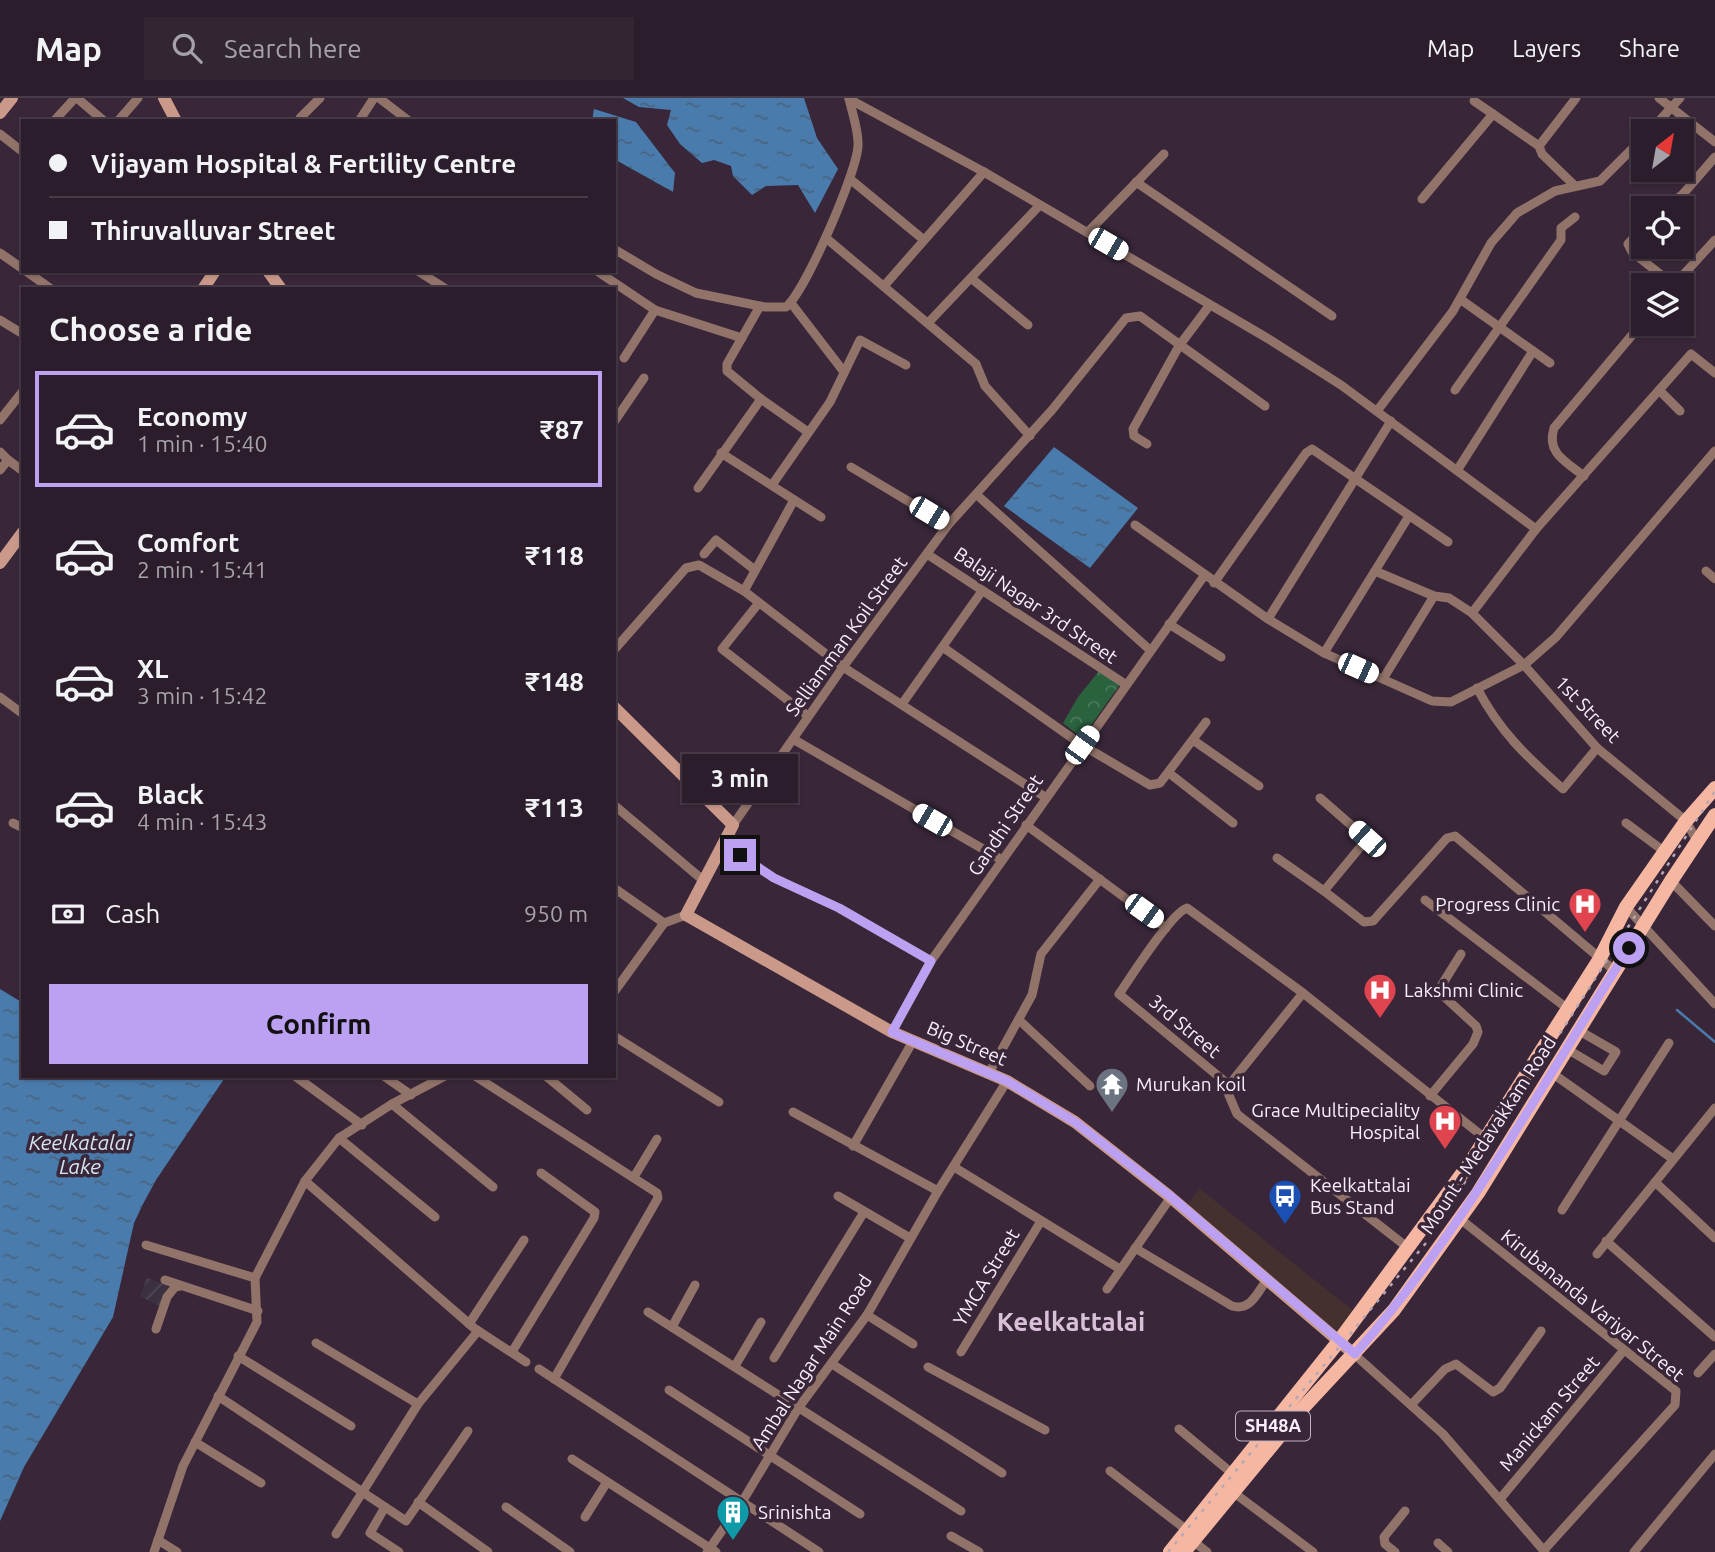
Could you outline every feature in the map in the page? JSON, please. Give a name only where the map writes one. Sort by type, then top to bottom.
[{"type":"main road","name":"Mount - Medavakkam Road","points":[[1188,1541],[1234,1475],[1339,1341],[1486,1139],[1599,960],[1626,907],[1686,821],[1715,788]]},
{"type":"main road","name":"Mount - Medavakkam Road","points":[[1170,1552],[1188,1541],[1233,1492],[1300,1410],[1394,1310],[1459,1219],[1715,815]]},
{"type":"street","points":[[56,119],[76,98],[102,119]]},
{"type":"street","points":[[120,119],[138,98]]},
{"type":"street","points":[[164,98],[175,119]]},
{"type":"street","points":[[300,118],[320,98]]},
{"type":"street","points":[[364,119],[377,98],[406,119]]},
{"type":"street","points":[[849,98],[984,172],[1267,338],[1377,411],[1536,529]]},
{"type":"street","points":[[616,250],[656,274],[696,293],[760,306],[782,308],[791,303],[826,238],[849,179],[858,145],[849,98]]},
{"type":"street","points":[[1539,146],[1576,98]]},
{"type":"street","points":[[1659,98],[1715,142]]},
{"type":"street","points":[[1663,119],[1680,98]]},
{"type":"street","points":[[1474,101],[1539,146],[1542,154],[1575,186]]},
{"type":"street","points":[[1422,199],[1493,114]]},
{"type":"street","points":[[0,134],[21,150]]},
{"type":"street","points":[[1377,411],[1460,299],[1491,243],[1517,214],[1555,191],[1600,181],[1631,150]]},
{"type":"street","points":[[1088,232],[1164,154]]},
{"type":"street","points":[[1681,196],[1715,157]]},
{"type":"street","points":[[884,286],[984,172]]},
{"type":"street","points":[[849,179],[924,240]]},
{"type":"street","points":[[1136,182],[1332,316]]},
{"type":"street","points":[[928,323],[1039,206]]},
{"type":"street","points":[[1455,390],[1561,240],[1561,228],[1575,217]]},
{"type":"street","points":[[826,238],[976,363],[985,386],[1030,436]]},
{"type":"street","points":[[1685,273],[1715,240]]},
{"type":"street","points":[[0,253],[21,268]]},
{"type":"street","points":[[1641,259],[1659,273]]},
{"type":"street","points":[[29,273],[48,287]]},
{"type":"street","points":[[421,273],[443,287]]},
{"type":"street","points":[[600,273],[655,310],[742,338]]},
{"type":"street","points":[[971,278],[1028,325]]},
{"type":"street","points":[[1460,299],[1550,363]]},
{"type":"street","points":[[791,303],[844,372]]},
{"type":"street","points":[[760,306],[727,364],[727,371],[808,432]]},
{"type":"street","points":[[1147,444],[1132,432],[1179,346],[1209,306]]},
{"type":"street","points":[[624,358],[655,310]]},
{"type":"street","name":"Selliamman Koil Street","points":[[733,825],[843,667],[948,525],[1030,436],[1126,318],[1132,315],[1140,316],[1179,346]]},
{"type":"street","points":[[0,320],[21,333]]},
{"type":"street","points":[[1584,476],[1552,449],[1550,441],[1554,428],[1631,336]]},
{"type":"street","points":[[772,485],[830,402],[863,339],[906,365]]},
{"type":"street","points":[[1179,346],[1265,406]]},
{"type":"street","points":[[1458,469],[1533,351]]},
{"type":"street","points":[[1472,613],[1536,529],[1691,354],[1715,373]]},
{"type":"street","points":[[616,419],[644,378]]},
{"type":"street","points":[[1660,391],[1680,411]]},
{"type":"street","points":[[0,420],[21,394]]},
{"type":"street","points":[[698,488],[761,399]]},
{"type":"street","points":[[1268,619],[1391,421]]},
{"type":"street","points":[[1214,583],[1306,453],[1312,449],[1448,542]]},
{"type":"street","points":[[1135,525],[1214,583],[1324,653],[1432,701],[1451,702],[1524,665],[1556,638],[1591,600],[1715,450]]},
{"type":"street","points":[[0,452],[21,469]]},
{"type":"street","points":[[721,453],[821,517]]},
{"type":"street","points":[[0,470],[9,460]]},
{"type":"street","points":[[851,467],[948,525]]},
{"type":"street","points":[[977,495],[1150,650]]},
{"type":"street","points":[[744,591],[794,500]]},
{"type":"street","points":[[1324,653],[1409,516]]},
{"type":"street","points":[[0,563],[21,535]]},
{"type":"street","points":[[704,554],[716,540],[755,570]]},
{"type":"street","name":"Balaji Nagar 3rd Street","points":[[927,554],[1125,684]]},
{"type":"street","points":[[616,648],[686,568],[699,565],[744,591],[843,667],[1045,797]]},
{"type":"street","name":"1st Street","points":[[1374,571],[1434,596],[1441,594],[1472,613],[1524,665],[1597,748],[1686,821]]},
{"type":"street","points":[[1706,571],[1715,579]]},
{"type":"street","name":"Gandhi Street","points":[[892,1032],[931,961],[1204,576]]},
{"type":"street","points":[[902,705],[982,591]]},
{"type":"street","points":[[1383,679],[1434,596]]},
{"type":"street","points":[[758,604],[722,649],[808,716]]},
{"type":"street","points":[[1169,624],[1221,657]]},
{"type":"street","points":[[944,648],[1082,745],[1150,785],[1160,783],[1169,773],[1206,722]]},
{"type":"street","points":[[1477,688],[1492,717],[1514,746],[1563,789],[1597,748]]},
{"type":"street","points":[[0,697],[21,713]]},
{"type":"street","points":[[616,709],[733,825],[686,915],[664,923],[616,989]]},
{"type":"street","points":[[793,739],[1002,860]]},
{"type":"street","points":[[1193,740],[1259,786]]},
{"type":"street","points":[[1169,773],[1233,823]]},
{"type":"street","points":[[1320,798],[1367,839],[1324,891]]},
{"type":"street","points":[[616,807],[704,881]]},
{"type":"street","points":[[1686,821],[1697,842]]},
{"type":"street","points":[[13,822],[21,827]]},
{"type":"street","points":[[1626,823],[1665,852]]},
{"type":"street","points":[[1026,825],[1166,928],[1181,910],[1186,908],[1303,993],[1486,1139]]},
{"type":"street","points":[[1277,858],[1364,922],[1373,920],[1447,838],[1457,837],[1615,971]]},
{"type":"street","points":[[722,844],[774,878],[839,908],[931,961]]},
{"type":"street","points":[[989,1073],[1032,995],[1041,954],[1100,879]]},
{"type":"street","points":[[1671,881],[1715,926]]},
{"type":"street","points":[[616,889],[664,923]]},
{"type":"street","points":[[1425,900],[1568,1009]]},
{"type":"street","points":[[1626,907],[1715,1004]]},
{"type":"street","name":"Big Street","points":[[686,915],[892,1032],[1007,1081],[1075,1122],[1171,1197],[1266,1281],[1355,1354]]},
{"type":"street","name":"3rd Street","points":[[1166,928],[1119,993],[1229,1085]]},
{"type":"street","points":[[1430,1096],[1473,1044],[1478,1032],[1476,1026],[1438,991],[1461,954]]},
{"type":"street","points":[[1303,993],[1229,1085],[1228,1093],[1237,1114],[1407,1247]]},
{"type":"street","points":[[1019,1020],[1090,1086]]},
{"type":"street","points":[[1567,1049],[1604,1071],[1616,1052],[1578,1030]]},
{"type":"street","points":[[616,1037],[719,1102]]},
{"type":"street","points":[[853,1146],[913,1041]]},
{"type":"street","points":[[1562,1210],[1670,1043]]},
{"type":"street","points":[[1552,1073],[1673,1159]]},
{"type":"street","points":[[298,1078],[362,1125]]},
{"type":"street","points":[[387,1078],[411,1095]]},
{"type":"street","points":[[154,1552],[178,1479],[257,1322],[255,1278],[305,1181],[339,1138],[392,1104],[441,1078]]},
{"type":"street","points":[[478,1078],[657,1193],[658,1198],[554,1379]]},
{"type":"street","points":[[547,1078],[586,1110]]},
{"type":"street","name":"Ambal Nagar Main Road","points":[[711,1551],[799,1407],[867,1315],[910,1237],[1007,1081]]},
{"type":"street","points":[[392,1104],[493,1187]]},
{"type":"street","points":[[1597,1254],[1715,1108]]},
{"type":"street","points":[[793,1112],[938,1191]]},
{"type":"street","points":[[339,1138],[435,1217]]},
{"type":"street","points":[[634,1177],[657,1139]]},
{"type":"street","points":[[954,1167],[1120,1269]]},
{"type":"street","points":[[512,1352],[594,1219],[595,1212],[541,1173]]},
{"type":"street","points":[[305,1181],[469,1324],[526,1362]]},
{"type":"street","points":[[1656,1182],[1715,1238]]},
{"type":"street","points":[[838,1196],[910,1237]]},
{"type":"street","points":[[1107,1289],[1171,1197]]},
{"type":"street","points":[[774,1358],[864,1212]]},
{"type":"street","name":"Kirubananda Variyar Street","points":[[1459,1219],[1676,1391],[1675,1405],[1545,1551]]},
{"type":"street","name":"YMCA Street","points":[[961,1352],[1041,1221]]},
{"type":"street","points":[[469,1324],[524,1240]]},
{"type":"street","points":[[1606,1241],[1715,1337]]},
{"type":"street","points":[[146,1245],[255,1278]]},
{"type":"street","points":[[1135,1248],[1241,1309],[1247,1307],[1266,1281]]},
{"type":"street","points":[[165,1280],[258,1311]]},
{"type":"street","points":[[672,1327],[695,1285]]},
{"type":"street","points":[[156,1329],[171,1290],[182,1286]]},
{"type":"street","points":[[648,1312],[961,1511]]},
{"type":"street","points":[[867,1315],[913,1344]]},
{"type":"street","points":[[735,1366],[761,1322]]},
{"type":"street","points":[[336,1534],[418,1404],[478,1331]]},
{"type":"street","points":[[1411,1405],[1445,1369],[1456,1364],[1493,1392],[1500,1388],[1541,1331]]},
{"type":"street","points":[[316,1343],[418,1404]]},
{"type":"street","name":"Manickam Street","points":[[1500,1499],[1624,1350]]},
{"type":"street","points":[[1355,1354],[1443,1434],[1545,1551]]},
{"type":"street","points":[[1698,1373],[1715,1354]]},
{"type":"street","points":[[238,1356],[351,1426]]},
{"type":"street","points":[[832,1364],[1002,1473]]},
{"type":"street","points":[[928,1367],[1045,1430]]},
{"type":"street","points":[[539,1369],[819,1552]]},
{"type":"street","points":[[669,1390],[860,1514]]},
{"type":"street","points":[[218,1396],[406,1521],[468,1431]]},
{"type":"street","points":[[1179,1429],[1234,1475]]},
{"type":"street","points":[[195,1442],[261,1483]]},
{"type":"street","points":[[1633,1552],[1715,1454]]},
{"type":"street","points":[[572,1459],[711,1551]]},
{"type":"street","points":[[1110,1471],[1188,1541],[1207,1552]]},
{"type":"street","points":[[585,1517],[607,1482]]},
{"type":"street","points":[[1233,1492],[1313,1552]]},
{"type":"street","points":[[418,1502],[488,1552]]},
{"type":"street","points":[[385,1507],[370,1533],[399,1552]]},
{"type":"street","points":[[506,1507],[570,1552]]},
{"type":"street","points":[[1395,1552],[1383,1541],[1405,1511]]},
{"type":"street","points":[[951,1536],[979,1552]]},
{"type":"street","points":[[158,1540],[177,1552]]},
{"type":"street","points":[[1438,1543],[1448,1552]]},
{"type":"shaded area","points":[[1200,1189],[1355,1312],[1340,1334],[1185,1207]]},
{"type":"shaded area","points":[[147,1278],[168,1286],[159,1306],[140,1296]]},
{"type":"green space","points":[[1099,671],[1121,683],[1082,738],[1063,723],[1078,697]]},
{"type":"water","points":[[623,98],[804,98],[817,138],[838,169],[815,213],[798,185],[766,186],[752,195],[733,176],[731,166],[714,160],[702,163],[680,144],[667,125],[671,110],[639,107]]},
{"type":"water","points":[[594,109],[636,122],[675,173],[673,192],[616,160],[616,119],[592,119]]},
{"type":"water","points":[[1054,447],[1138,508],[1090,568],[1004,506]]},
{"type":"water","name":"Keelkatalai Lake","points":[[0,989],[21,1002],[21,1078],[225,1078],[156,1180],[143,1204],[134,1223],[113,1317],[24,1467],[0,1521]]},
{"type":"waterway","points":[[1677,1010],[1715,1042]]},
{"type":"railway","points":[[1168,1552],[1426,1243],[1715,791]]},
{"type":"place","name":"Progress Clinic","points":[[1585,934]]},
{"type":"place","name":"Lakshmi Clinic","points":[[1380,1020]]},
{"type":"place","name":"Murukan koil","points":[[1112,1114]]},
{"type":"place","name":"Grace Multipeciality Hospital","points":[[1445,1151]]},
{"type":"place","name":"Keelkattalai Bus Stand","points":[[1285,1226]]},
{"type":"place","name":"Srinishta","points":[[733,1542]]},
{"type":"district","name":"Keelkattalai","points":[[1071,1322]]},
{"type":"route","points":[[740,855],[774,878],[839,908],[931,961],[892,1032],[1007,1081],[1075,1122],[1170,1196],[1266,1281],[1355,1354],[1394,1310],[1478,1193],[1629,948]]}]
